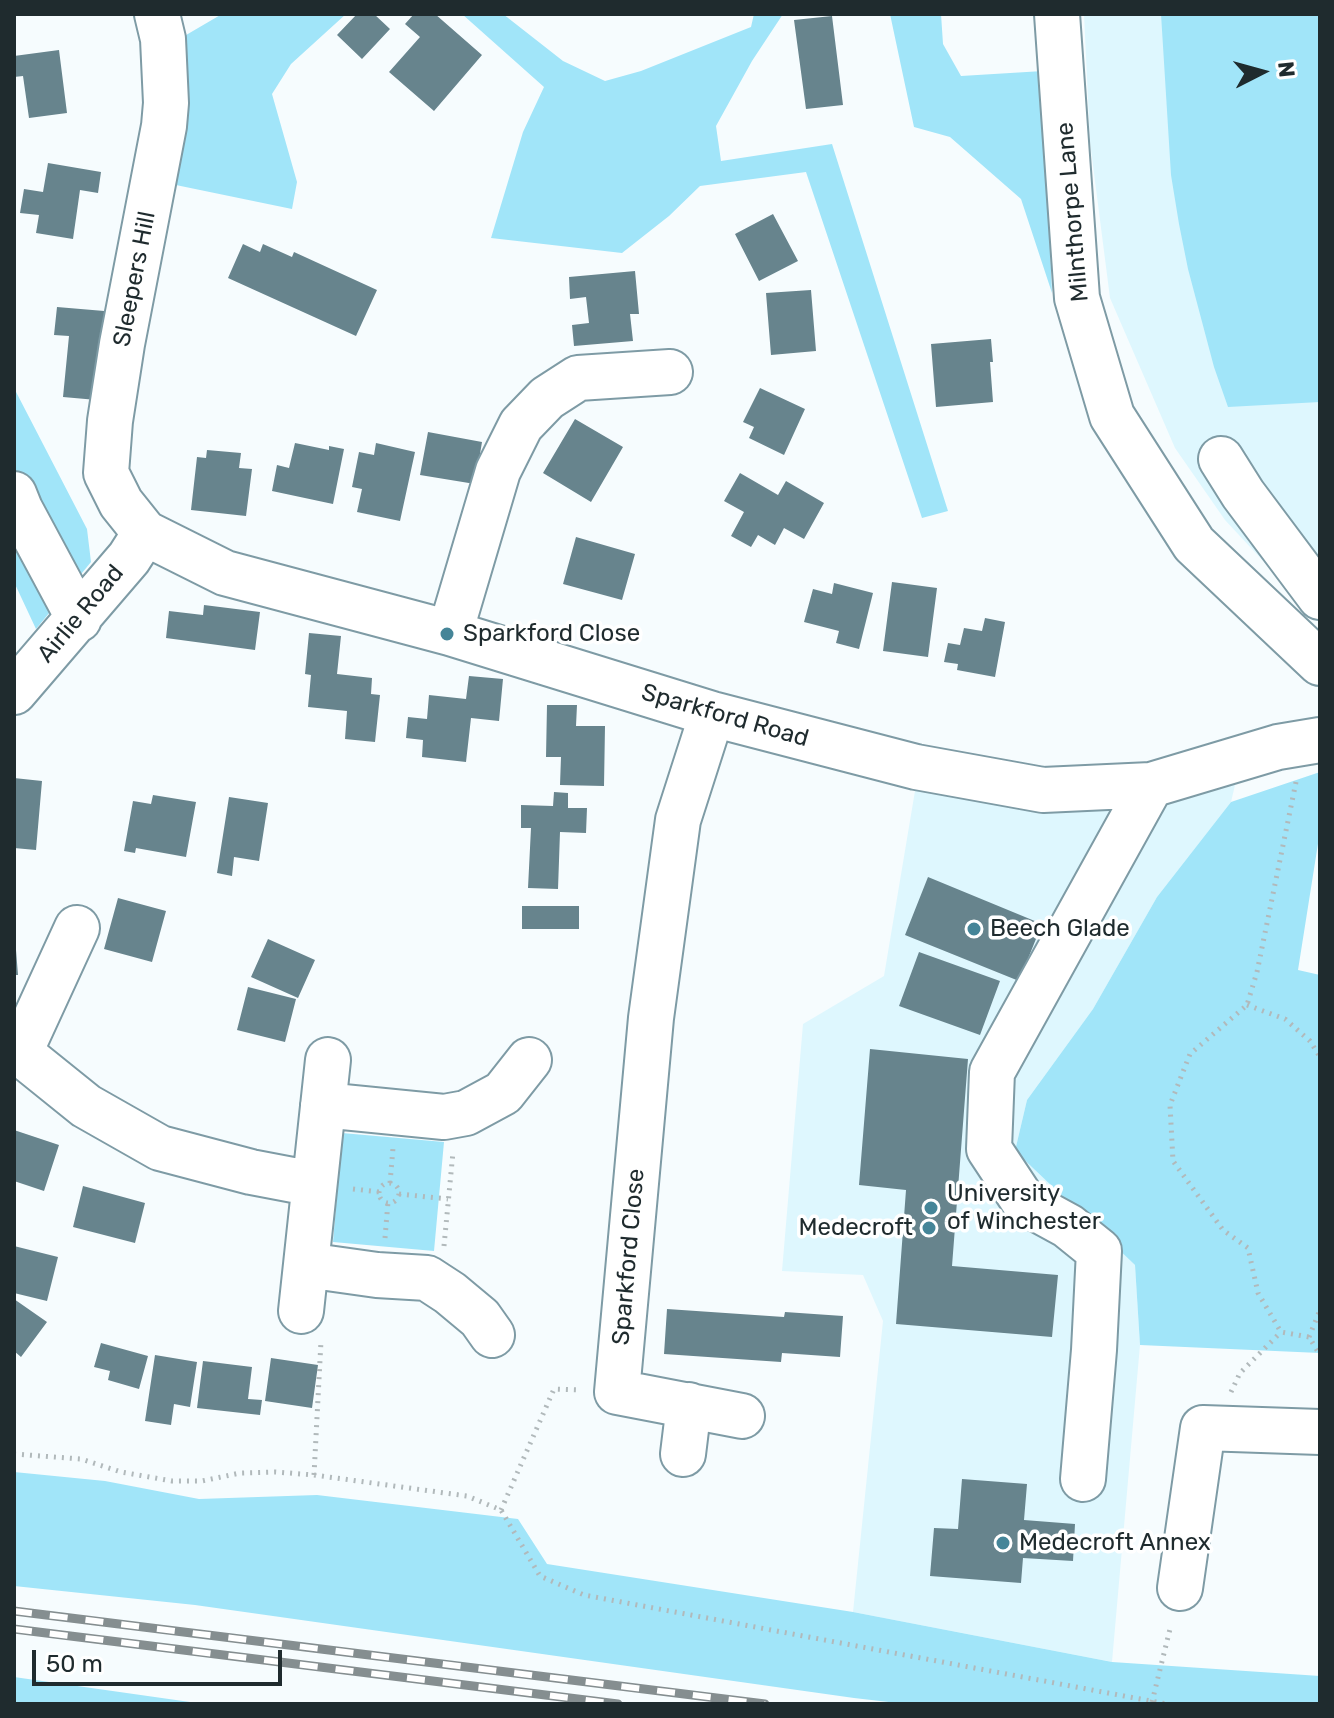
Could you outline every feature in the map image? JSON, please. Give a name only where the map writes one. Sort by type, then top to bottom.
[{"type":"street","name":"Sleepers Hill","points":[[145,533],[121,503],[106,473],[110,421],[122,344],[164,126],[163,39],[157,14]]},
{"type":"street","name":"Milnthorpe Lane","points":[[1057,14],[1077,298],[1112,416],[1194,544],[1320,663]]},
{"type":"street","points":[[450,633],[498,471],[521,425],[547,398],[578,378],[670,372]]},
{"type":"street","points":[[1221,459],[1243,494],[1320,597]]},
{"type":"street","points":[[14,494],[79,619]]},
{"type":"street","name":"Airlie Road","points":[[14,692],[79,619],[129,558],[145,533]]},
{"type":"street","name":"Sparkford Road","points":[[145,533],[225,573],[450,633],[712,714],[916,767],[1043,790],[1151,785],[1278,747],[1312,741]]},
{"type":"street","name":"Sparkford Close","points":[[617,1392],[651,1018],[678,820],[712,714]]},
{"type":"street","points":[[1083,1479],[1099,1251],[1068,1226],[1024,1202],[989,1149],[992,1072],[1151,785]]},
{"type":"street","points":[[77,928],[17,1050],[86,1106],[160,1148],[259,1174],[314,1184]]},
{"type":"street","points":[[301,1311],[328,1060]]},
{"type":"street","points":[[323,1105],[450,1116],[466,1113],[503,1093],[529,1060]]},
{"type":"street","points":[[306,1265],[433,1282],[480,1318],[492,1335]]},
{"type":"street","points":[[617,1392],[742,1416]]},
{"type":"street","points":[[683,1454],[689,1405]]},
{"type":"street","points":[[1180,1588],[1203,1428],[1320,1432]]},
{"type":"path","points":[[1312,741],[1247,1005],[1190,1054],[1170,1105],[1173,1161],[1223,1230],[1248,1248],[1258,1293],[1281,1332],[1309,1337],[1320,1355]]},
{"type":"path","points":[[1247,1005],[1285,1019],[1310,1041],[1320,1057]]},
{"type":"path","points":[[433,1282],[448,1199],[450,1116]]},
{"type":"path","points":[[399,1194],[448,1199]]},
{"type":"path","points":[[1309,1337],[1320,1310]]},
{"type":"path","points":[[301,1311],[322,1326],[314,1475]]},
{"type":"path","points":[[1215,1429],[1240,1373],[1281,1332]]},
{"type":"path","points":[[501,1510],[554,1389],[617,1392]]},
{"type":"path","points":[[14,1454],[81,1459],[121,1472],[172,1481],[202,1481],[240,1473],[276,1472],[467,1496],[501,1510],[540,1576],[584,1595],[1167,1704]]},
{"type":"path","points":[[1152,1702],[1180,1588]]},
{"type":"shaded area","points":[[222,14],[346,14],[291,64],[272,94],[297,182],[292,209],[171,184],[181,38]]},
{"type":"shaded area","points":[[462,14],[503,14],[563,61],[605,81],[641,71],[751,27],[754,14],[783,14],[752,61],[716,126],[721,161],[832,144],[948,511],[922,518],[806,172],[700,186],[669,216],[622,253],[491,238],[523,132],[544,87]]},
{"type":"shaded area","points":[[890,14],[941,14],[943,44],[961,76],[1043,71],[1052,293],[1021,199],[950,137],[914,127]]},
{"type":"shaded area","points":[[1084,14],[1320,14],[1320,620],[1225,520],[1175,448],[1110,298],[1090,142]]},
{"type":"shaded area","points":[[1161,14],[1320,14],[1320,402],[1228,407],[1214,367],[1179,224],[1171,175]]},
{"type":"shaded area","points":[[14,388],[87,529],[91,562],[36,629],[14,582]]},
{"type":"shaded area","name":"University of Winchester","points":[[1239,768],[1231,802],[1157,897],[1093,1009],[1027,1100],[1015,1151],[1135,1265],[1140,1345],[1112,1662],[853,1612],[883,1321],[863,1275],[782,1271],[803,1024],[884,976],[917,779]]},
{"type":"shaded area","points":[[1320,772],[1320,831],[1298,970],[1320,975],[1320,1353],[1140,1345],[1135,1265],[1015,1151],[1027,1100],[1093,1009],[1157,897],[1231,802]]},
{"type":"shaded area","points":[[342,1133],[444,1142],[434,1251],[333,1242]]},
{"type":"shaded area","points":[[14,1472],[105,1481],[199,1499],[317,1495],[518,1519],[547,1564],[853,1612],[1112,1662],[1320,1676],[1320,1704],[906,1704],[195,1605],[14,1586]]},
{"type":"shaded area","points":[[14,1677],[204,1704],[14,1704]]},
{"type":"building","points":[[357,14],[374,14],[390,29],[362,59],[337,35]]},
{"type":"building","points":[[414,14],[435,14],[482,55],[434,111],[389,72],[420,37],[405,24]]},
{"type":"building","points":[[832,16],[843,105],[806,109],[794,20]]},
{"type":"building","points":[[59,50],[67,113],[29,118],[23,76],[14,77],[14,56]]},
{"type":"building","points":[[48,163],[101,172],[98,193],[80,190],[73,239],[36,233],[39,215],[20,213],[24,189],[43,192]]},
{"type":"building","points":[[773,214],[798,261],[759,281],[735,234]]},
{"type":"building","points":[[243,244],[260,252],[263,244],[292,257],[294,252],[377,290],[356,336],[228,278]]},
{"type":"building","points":[[635,271],[639,314],[630,314],[633,341],[574,346],[572,325],[589,323],[586,297],[570,299],[569,277]]},
{"type":"building","points":[[811,290],[816,351],[771,355],[766,293]]},
{"type":"building","points":[[57,307],[116,312],[108,401],[63,397],[69,336],[54,335]]},
{"type":"building","points":[[991,339],[993,402],[936,407],[931,344]]},
{"type":"building","points":[[760,388],[805,409],[784,455],[749,438],[754,427],[743,422]]},
{"type":"building","points":[[575,419],[623,447],[591,502],[543,473]]},
{"type":"building","points":[[428,432],[482,442],[475,484],[420,475]]},
{"type":"building","points":[[295,443],[329,450],[329,446],[344,449],[333,504],[272,491],[277,465],[289,468]]},
{"type":"building","points":[[376,443],[415,452],[400,521],[357,512],[362,489],[352,487],[359,452],[374,455]]},
{"type":"building","points":[[207,450],[241,453],[239,468],[252,469],[246,516],[191,510],[197,457],[206,458]]},
{"type":"building","points":[[740,473],[778,495],[786,481],[824,503],[804,539],[784,528],[775,545],[758,535],[751,547],[731,536],[744,512],[724,501]]},
{"type":"building","points":[[576,537],[635,554],[622,600],[563,584]]},
{"type":"building","points":[[892,582],[937,588],[928,657],[883,651]]},
{"type":"building","points":[[834,583],[873,593],[859,649],[836,643],[839,631],[804,622],[813,589],[832,594]]},
{"type":"building","points":[[204,605],[260,612],[255,650],[166,638],[169,611],[203,615]]},
{"type":"building","points":[[985,618],[1005,622],[995,677],[957,670],[958,664],[944,662],[948,643],[960,645],[964,628],[982,631]]},
{"type":"building","points":[[309,633],[341,636],[337,674],[372,678],[371,694],[380,695],[375,742],[345,739],[347,711],[308,707],[311,675],[305,674]]},
{"type":"building","points":[[469,676],[503,679],[499,721],[471,718],[466,762],[422,757],[423,740],[406,738],[408,717],[427,719],[429,695],[466,699]]},
{"type":"building","points":[[547,705],[577,705],[576,726],[605,726],[604,786],[560,785],[561,757],[546,757]]},
{"type":"building","points":[[14,778],[42,781],[36,850],[14,848]]},
{"type":"building","points":[[554,792],[568,793],[568,808],[587,808],[586,833],[560,832],[558,889],[528,888],[531,828],[521,828],[521,805],[553,806]]},
{"type":"building","points":[[153,795],[196,802],[186,857],[136,848],[135,853],[124,851],[133,801],[151,804]]},
{"type":"building","points":[[229,797],[268,803],[259,861],[234,857],[232,876],[217,873]]},
{"type":"building","name":"Beech Glade","points":[[928,877],[1042,924],[1019,981],[905,935]]},
{"type":"building","points":[[118,898],[166,911],[152,962],[104,949]]},
{"type":"building","points":[[522,906],[579,906],[579,929],[522,929]]},
{"type":"building","points":[[268,939],[315,960],[298,998],[251,977]]},
{"type":"building","points":[[16,950],[18,975],[14,975]]},
{"type":"building","points":[[919,952],[1000,981],[980,1035],[899,1006]]},
{"type":"building","points":[[248,987],[296,999],[285,1042],[237,1030]]},
{"type":"building","name":"Medecroft","points":[[870,1049],[968,1059],[952,1266],[1058,1275],[1052,1337],[896,1324],[906,1190],[859,1185]]},
{"type":"building","points":[[14,1130],[59,1145],[44,1191],[14,1181]]},
{"type":"building","points":[[83,1186],[145,1203],[135,1243],[73,1227]]},
{"type":"building","points":[[14,1246],[58,1257],[47,1301],[14,1293]]},
{"type":"building","points":[[14,1299],[47,1322],[21,1357],[14,1351]]},
{"type":"building","points":[[667,1309],[784,1317],[785,1312],[843,1316],[840,1357],[782,1353],[781,1362],[664,1354]]},
{"type":"building","points":[[101,1343],[148,1356],[139,1389],[108,1380],[110,1371],[94,1367]]},
{"type":"building","points":[[155,1355],[197,1362],[190,1407],[174,1404],[171,1425],[145,1421]]},
{"type":"building","points":[[271,1358],[318,1365],[312,1408],[265,1401]]},
{"type":"building","points":[[203,1361],[252,1367],[248,1399],[262,1400],[260,1415],[197,1408]]},
{"type":"building","name":"Medecroft Annex","points":[[962,1479],[1027,1484],[1024,1520],[1075,1524],[1073,1561],[1023,1558],[1021,1583],[930,1576],[934,1528],[958,1529]]},
{"type":"railway","points":[[14,1611],[765,1704]]},
{"type":"railway","points":[[14,1629],[618,1704]]},
{"type":"place","name":"Sparkford Close","points":[[447,634]]},
{"type":"place","name":"Beech Glade","points":[[974,929]]},
{"type":"place","name":"University of Winchester","points":[[931,1208]]},
{"type":"place","name":"Medecroft","points":[[929,1228]]},
{"type":"place","name":"Medecroft Annex","points":[[1003,1543]]}]
